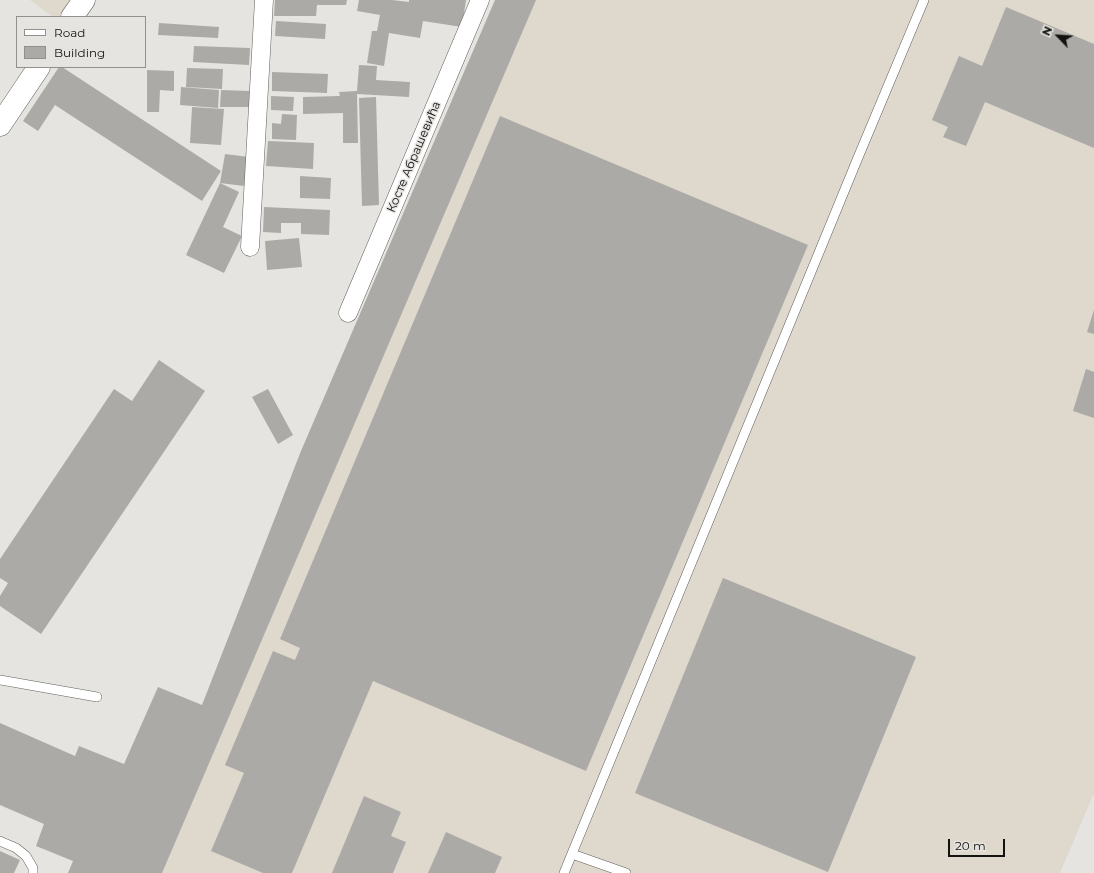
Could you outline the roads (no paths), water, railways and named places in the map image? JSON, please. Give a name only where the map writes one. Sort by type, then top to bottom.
[{"type":"street","points":[[73,16],[84,0]]},
{"type":"street","points":[[250,247],[264,0]]},
{"type":"street","name":"Косте Абрашевића","points":[[348,313],[480,0]]},
{"type":"street","points":[[0,125],[38,68]]},
{"type":"lane","points":[[564,873],[924,0]]},
{"type":"lane","points":[[0,680],[97,697]]},
{"type":"lane","points":[[0,841],[16,848],[26,856],[33,873]]},
{"type":"lane","points":[[572,854],[626,873]]}]
